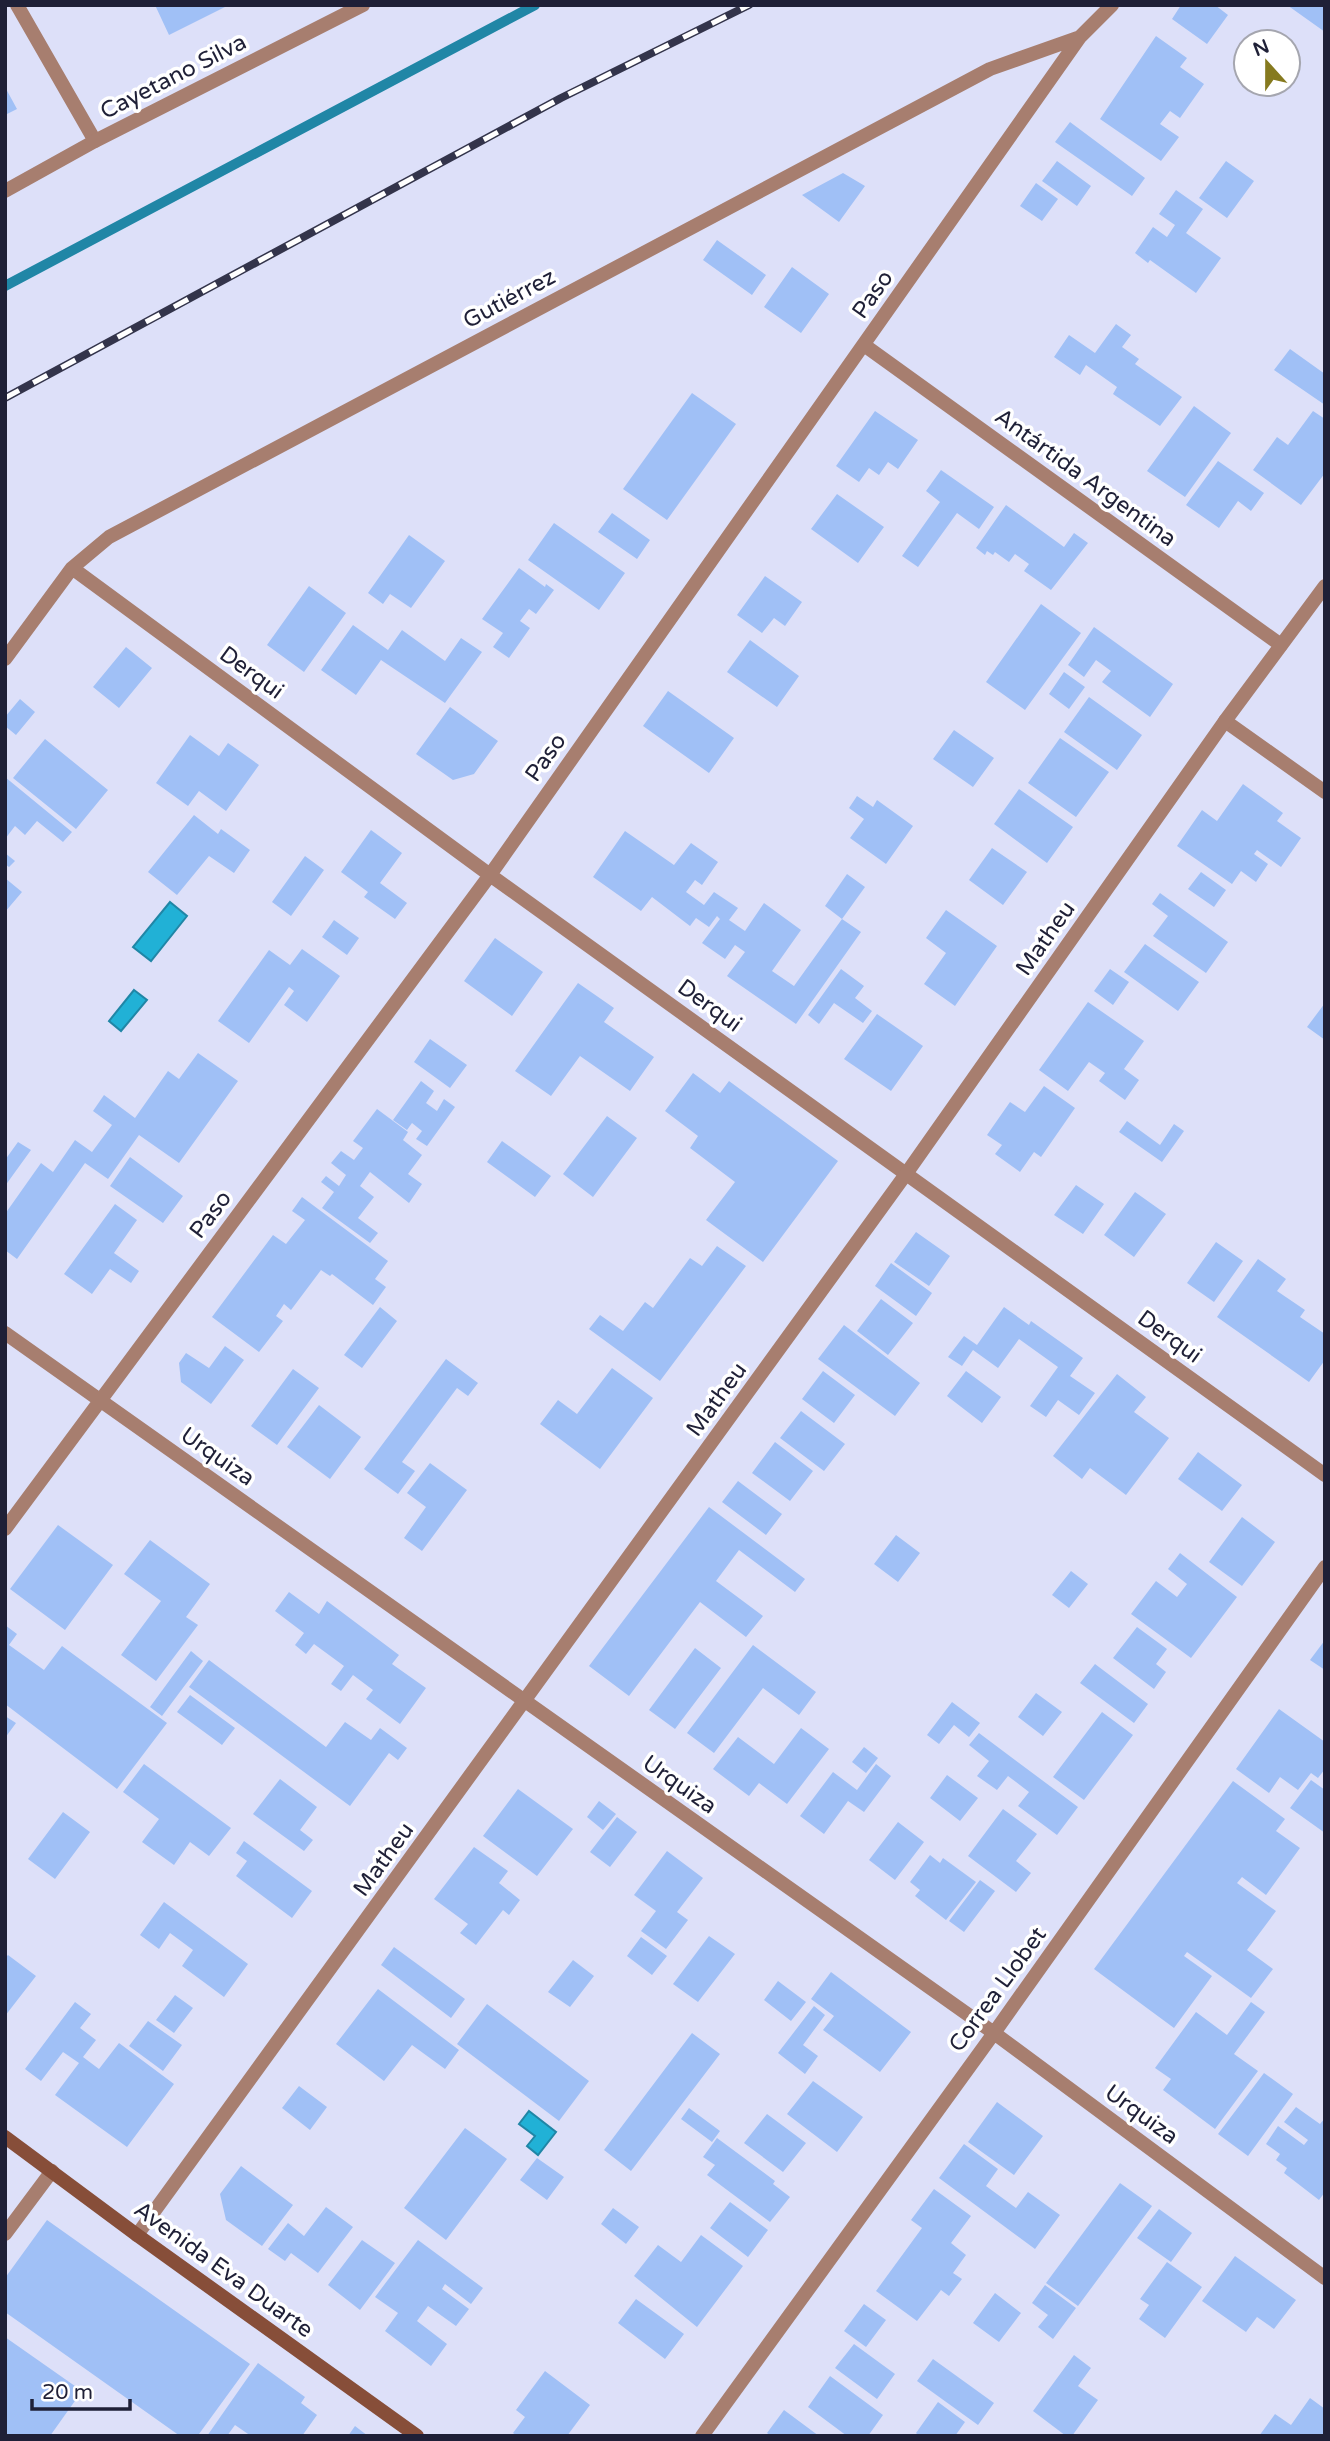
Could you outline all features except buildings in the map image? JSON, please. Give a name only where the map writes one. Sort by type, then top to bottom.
[{"type":"main road","name":"Avenida Eva Duarte","points":[[5,2137],[417,2436]]},
{"type":"street","points":[[17,5],[95,141]]},
{"type":"street","name":"Cayetano Silva","points":[[5,191],[95,141],[363,5]]},
{"type":"street","name":"Paso","points":[[5,1529],[490,874],[1080,37],[1112,5]]},
{"type":"street","name":"Gutiérrez","points":[[5,660],[72,568],[109,537],[990,69],[1080,37]]},
{"type":"street","name":"Antártida Argentina","points":[[864,345],[1281,645]]},
{"type":"street","name":"Derqui","points":[[72,568],[490,874],[1325,1475]]},
{"type":"street","name":"Matheu","points":[[137,2235],[906,1174],[1225,721],[1325,586]]},
{"type":"street","points":[[1225,721],[1325,792]]},
{"type":"street","name":"Urquiza","points":[[5,1333],[994,2033],[1325,2277]]},
{"type":"street","name":"Correa Llobet","points":[[702,2436],[994,2033],[1325,1567]]},
{"type":"street","points":[[5,2234],[52,2171]]},
{"type":"water","points":[[170,902],[187,916],[151,961],[133,947]]},
{"type":"water","points":[[134,990],[147,1000],[121,1031],[109,1021]]},
{"type":"water","points":[[529,2111],[556,2132],[538,2155],[527,2146],[535,2136],[519,2124]]},
{"type":"waterway","points":[[5,286],[535,5]]},
{"type":"railway","points":[[5,398],[561,98],[749,5]]}]
